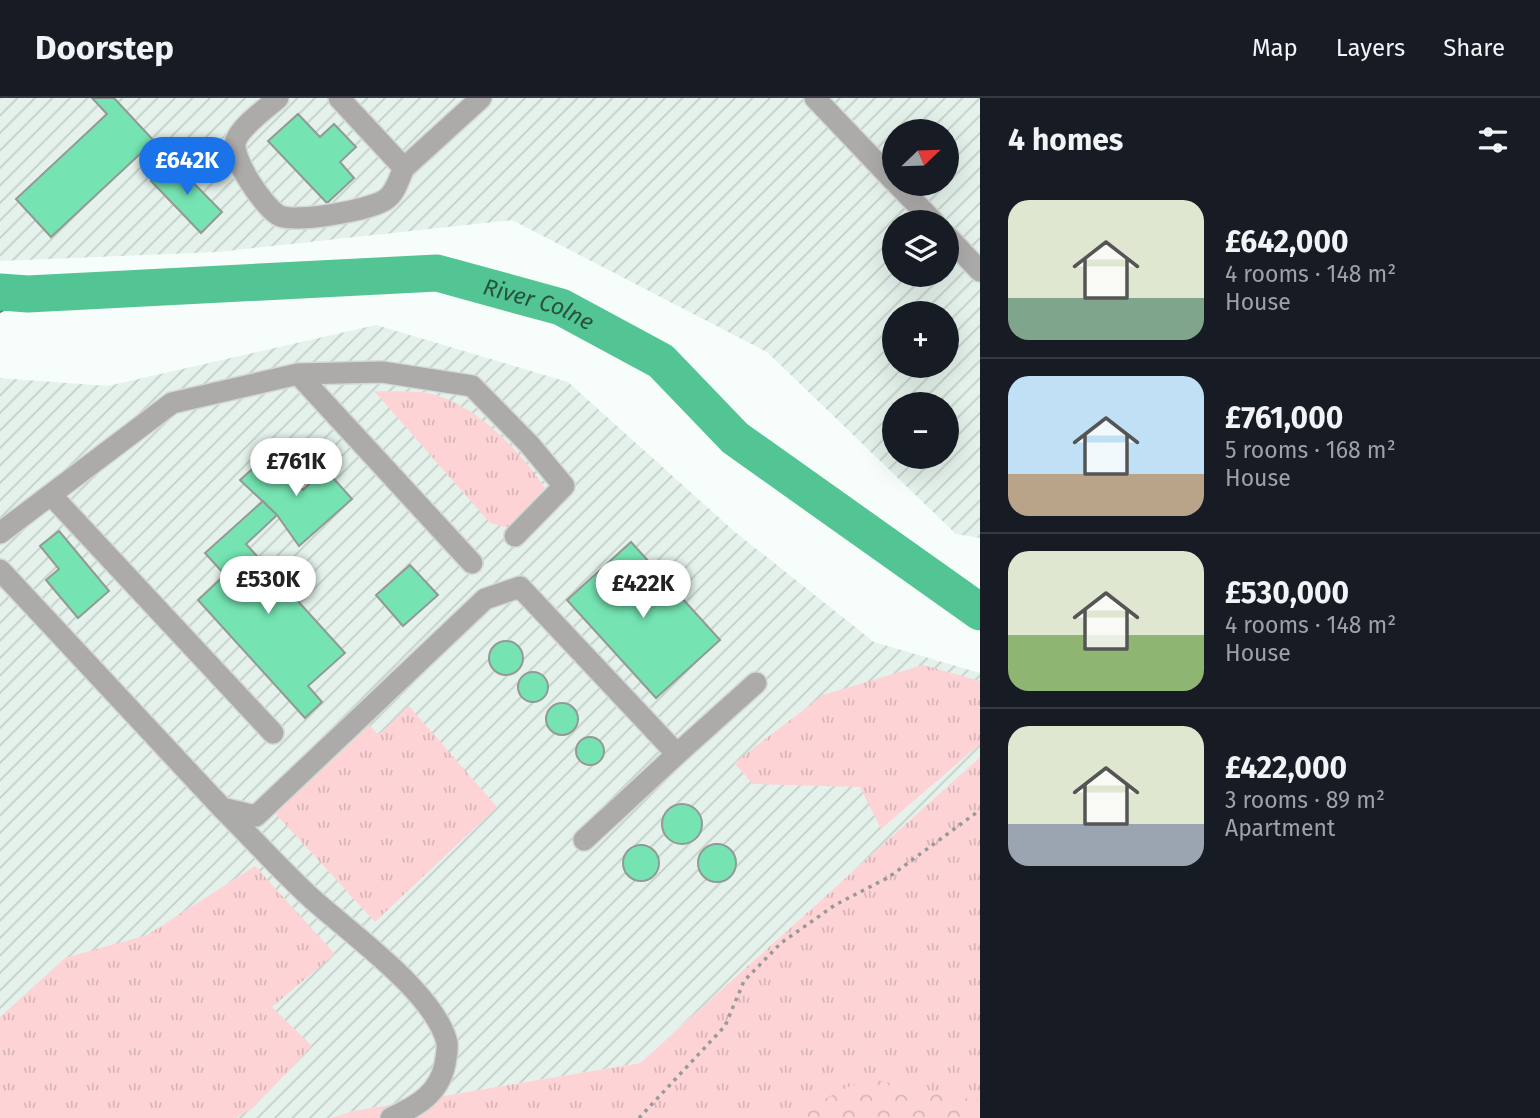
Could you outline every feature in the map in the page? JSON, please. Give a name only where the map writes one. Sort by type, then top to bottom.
[{"type":"lane","points":[[278,98],[236,138],[234,149],[237,161],[269,208],[279,215],[311,218],[378,203],[394,191],[404,167],[481,98]]},
{"type":"lane","points":[[339,98],[404,167]]},
{"type":"lane","points":[[815,98],[882,168]]},
{"type":"lane","points":[[908,196],[922,210]]},
{"type":"lane","points":[[959,249],[980,271]]},
{"type":"lane","points":[[0,533],[172,403],[298,374],[382,372],[472,386],[530,444],[565,486],[515,536]]},
{"type":"lane","points":[[298,374],[472,563]]},
{"type":"lane","points":[[51,495],[273,733]]},
{"type":"lane","points":[[0,570],[222,808],[307,894],[427,1003],[442,1027],[448,1046],[443,1073],[435,1089],[418,1105],[391,1118]]},
{"type":"lane","points":[[222,808],[256,816],[485,599],[520,587],[677,754]]},
{"type":"lane","points":[[584,840],[756,682]]},
{"type":"path","points":[[639,1118],[725,1026],[744,981],[780,943],[835,905],[889,877],[980,810]]},
{"type":"shaded area","points":[[0,98],[980,98],[980,538],[956,534],[888,469],[959,469],[959,392],[882,392],[882,463],[767,352],[512,220],[217,252],[0,261]]},
{"type":"shaded area","points":[[376,325],[568,382],[735,532],[874,642],[980,673],[980,757],[640,1063],[353,1111],[331,1118],[0,1118],[0,378],[108,386]]},
{"type":"green space","points":[[374,391],[424,392],[455,403],[499,434],[545,488],[508,528],[490,523]]},
{"type":"green space","points":[[923,665],[980,681],[980,744],[881,829],[860,787],[753,784],[734,763],[823,695]]},
{"type":"green space","points":[[409,706],[497,807],[375,922],[275,813],[370,725],[378,735]]},
{"type":"green space","points":[[980,757],[980,1118],[331,1118],[353,1111],[640,1063]]},
{"type":"green space","points":[[255,866],[335,954],[272,1007],[312,1046],[253,1108],[236,1118],[0,1118],[0,1017],[65,958],[147,935]]},
{"type":"green space","points":[[867,1078],[980,1101],[980,1118],[786,1118]]},
{"type":"building","points":[[92,98],[114,98],[154,141],[51,237],[16,199],[107,114]]},
{"type":"building","points":[[298,114],[320,137],[334,124],[356,147],[340,162],[354,178],[327,203],[268,141]]},
{"type":"building","points":[[172,161],[222,212],[201,233],[151,181]]},
{"type":"building","points":[[270,453],[303,490],[325,469],[352,499],[299,546],[277,515],[240,480]]},
{"type":"building","points":[[263,501],[277,515],[246,544],[345,653],[308,686],[322,702],[305,718],[198,600],[225,575],[205,553]]},
{"type":"building","points":[[59,531],[109,591],[78,618],[46,580],[59,569],[40,546]]},
{"type":"building","points":[[631,542],[720,640],[656,698],[567,600]]},
{"type":"building","points":[[410,565],[438,595],[403,626],[376,595]]},
{"type":"building","points":[[506,641],[518,646],[523,658],[518,670],[506,675],[494,670],[489,658],[494,646]]},
{"type":"building","points":[[533,672],[544,676],[548,687],[544,698],[533,702],[522,698],[518,687],[522,676]]},
{"type":"building","points":[[562,703],[573,708],[578,719],[573,730],[562,735],[551,730],[546,719],[551,708]]},
{"type":"building","points":[[590,737],[600,741],[604,751],[600,761],[590,765],[580,761],[576,751],[580,741]]},
{"type":"building","points":[[682,804],[690,805],[696,810],[701,816],[701,832],[696,838],[690,843],[682,844],[674,843],[668,838],[663,832],[662,824],[663,816],[668,810],[674,805]]},
{"type":"building","points":[[717,844],[731,849],[736,863],[731,877],[717,882],[703,877],[698,863],[703,849]]},
{"type":"building","points":[[641,845],[654,850],[659,863],[654,876],[641,881],[628,876],[623,863],[628,850]]},
{"type":"waterway","name":"River Colne","points":[[0,292],[28,294],[437,273],[561,307],[661,361],[735,438],[980,612]]},
{"type":"waterway","points":[[0,310],[28,294]]}]
